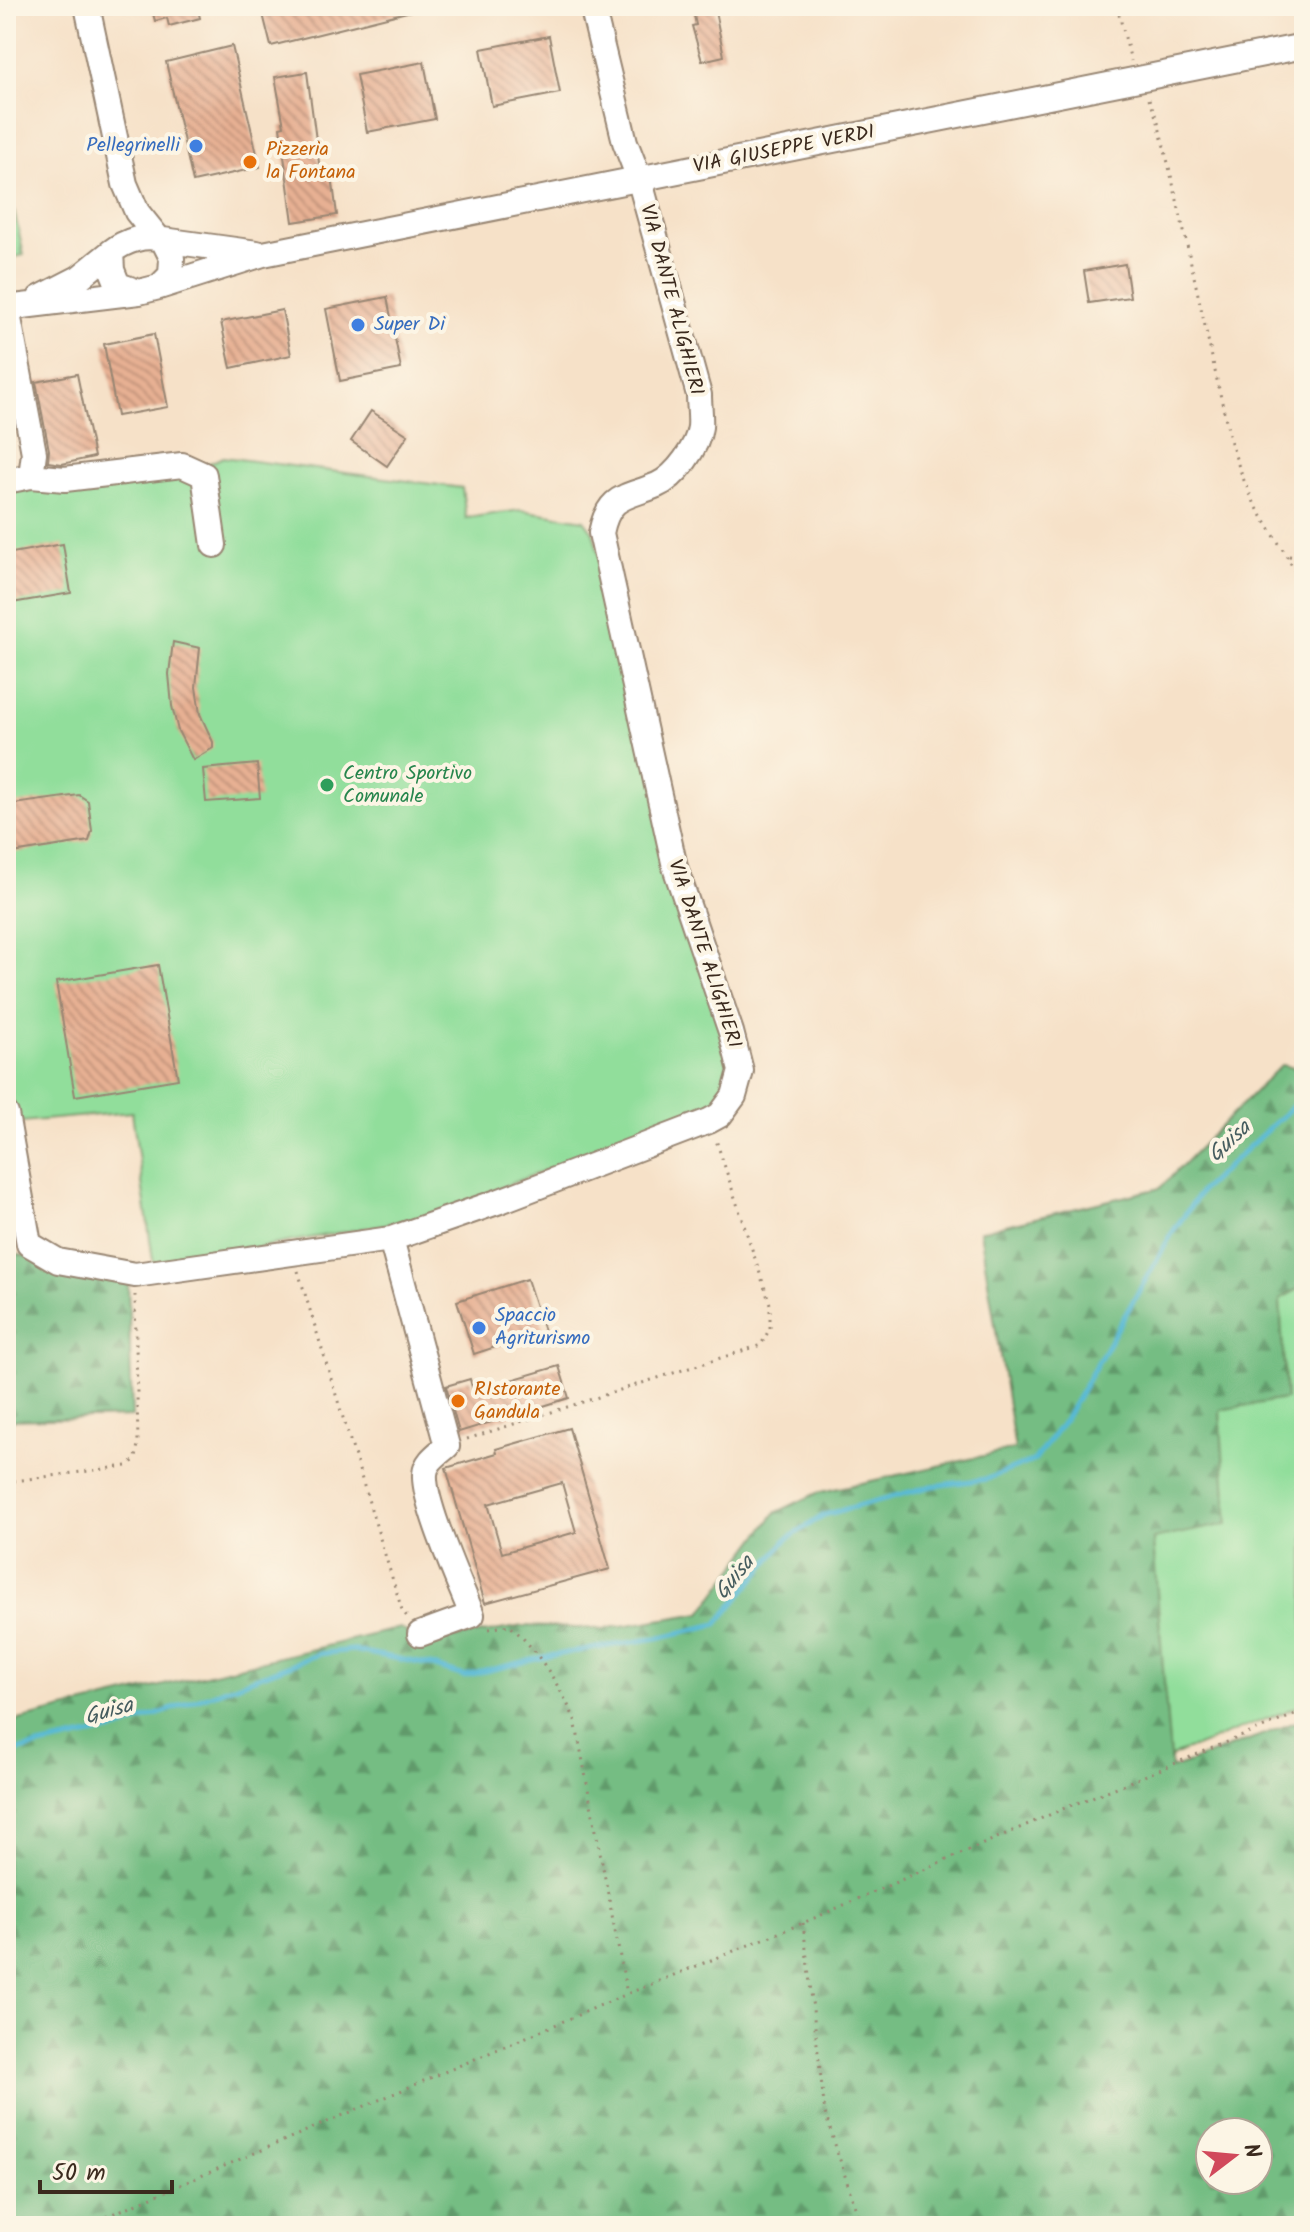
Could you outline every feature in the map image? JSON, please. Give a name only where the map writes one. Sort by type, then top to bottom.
[{"type":"street","points":[[87,6],[125,184],[137,212],[160,238],[172,258],[171,275],[149,289],[118,285],[112,270],[125,184]]},
{"type":"street","name":"VIA DANTE ALIGHIERI","points":[[6,1114],[29,1244],[58,1261],[135,1275],[391,1239],[709,1121],[720,1115],[734,1096],[741,1071],[731,1032],[675,867],[601,533],[605,512],[627,495],[660,484],[683,465],[700,429],[699,395],[639,178],[625,142],[592,6]]},
{"type":"street","name":"VIA GIUSEPPE VERDI","points":[[14,307],[149,289],[263,254],[1304,46]]},
{"type":"street","points":[[31,476],[34,453],[14,307],[79,278],[122,243],[134,239],[160,238]]},
{"type":"street","name":"VIA GIUSEPPE VERDI","points":[[160,238],[263,254]]},
{"type":"street","points":[[6,481],[31,476],[65,479],[182,465],[204,475],[214,545]]},
{"type":"street","points":[[391,1239],[447,1446],[430,1461],[425,1475],[430,1499],[472,1615],[420,1634]]},
{"type":"path","points":[[1117,6],[1136,80],[1147,92],[1158,122],[1234,454],[1256,507],[1289,556],[1304,593]]},
{"type":"path","points":[[1289,556],[1304,558]]},
{"type":"path","points":[[447,1446],[761,1345],[770,1328],[770,1304],[709,1121]]},
{"type":"path","points":[[292,1252],[402,1610],[420,1634]]},
{"type":"path","points":[[6,1482],[127,1466],[136,1459],[135,1275]]},
{"type":"path","points":[[482,1630],[509,1625],[520,1634],[565,1698],[575,1720],[627,1994]]},
{"type":"path","points":[[84,2226],[627,1994],[803,1923],[1065,1808],[1304,1711]]},
{"type":"path","points":[[803,1923],[825,2113],[861,2226]]},
{"type":"green space","points":[[6,176],[24,255],[6,259]]},
{"type":"green space","name":"Centro Sportivo Comunale","points":[[223,457],[462,488],[466,518],[521,510],[584,520],[593,532],[731,1067],[725,1094],[717,1103],[429,1216],[154,1267],[132,1112],[21,1122],[15,1120],[6,1061],[6,492],[176,478]]},
{"type":"green space","points":[[1281,1065],[1304,1070],[1304,1286],[1280,1299],[1286,1399],[1220,1410],[1228,1524],[1153,1540],[1171,1769],[1304,1719],[1304,2226],[6,2226],[6,1723],[400,1628],[425,1643],[523,1626],[603,1629],[701,1613],[775,1513],[817,1493],[1015,1449],[980,1231],[1160,1188]]},
{"type":"green space","points":[[6,1251],[128,1282],[132,1417],[6,1420]]},
{"type":"green space","points":[[1304,1286],[1304,1704],[1170,1757],[1153,1539],[1228,1524],[1220,1410],[1286,1399],[1280,1299]]},
{"type":"building","points":[[151,6],[197,6],[200,18],[169,26],[167,18],[155,21]]},
{"type":"building","points":[[297,6],[410,6],[411,11],[271,46],[263,14]]},
{"type":"building","points":[[692,6],[714,6],[724,56],[702,61],[692,26],[696,25]]},
{"type":"building","points":[[549,36],[560,93],[492,106],[481,49]]},
{"type":"building","points":[[232,46],[260,167],[193,182],[166,62]]},
{"type":"building","points":[[424,62],[435,119],[367,132],[356,75]]},
{"type":"building","points":[[307,72],[321,178],[332,176],[337,215],[293,222],[280,127],[284,126],[275,77]]},
{"type":"building","points":[[1125,264],[1130,297],[1089,303],[1084,271]]},
{"type":"building","points":[[387,297],[401,369],[340,381],[326,309]]},
{"type":"building","points":[[282,310],[291,355],[231,368],[221,322]]},
{"type":"building","points":[[154,334],[168,407],[117,416],[104,344]]},
{"type":"building","points":[[77,374],[94,457],[62,464],[48,462],[49,450],[36,382]]},
{"type":"building","points":[[371,411],[408,435],[387,466],[351,441]]},
{"type":"building","points":[[63,544],[71,593],[6,604],[6,554]]},
{"type":"building","points":[[173,642],[200,648],[196,687],[200,714],[213,748],[193,760],[178,731],[172,706],[169,674]]},
{"type":"building","points":[[257,764],[260,798],[206,802],[203,769]]},
{"type":"building","points":[[79,795],[88,801],[92,831],[89,841],[6,854],[6,805]]},
{"type":"building","points":[[158,965],[178,1079],[75,1096],[56,982]]},
{"type":"building","points":[[527,1279],[544,1331],[474,1354],[457,1301]]},
{"type":"building","points":[[559,1366],[569,1398],[459,1432],[446,1386],[470,1379],[473,1391]]},
{"type":"building","points":[[569,1428],[610,1569],[485,1603],[446,1468],[497,1453],[496,1449]],"holes":[[[562,1483],[576,1532],[502,1553],[488,1504]]]},
{"type":"waterway","name":"Guisa","points":[[6,1753],[119,1729],[319,1654],[352,1650],[430,1665],[464,1676],[549,1656],[657,1638],[717,1624],[786,1540],[824,1515],[932,1486],[987,1479],[1035,1460],[1067,1416],[1174,1230],[1202,1190],[1304,1096]]},
{"type":"place","name":"Pellegrinelli","points":[[196,146]]},
{"type":"place","name":"Pizzeria la Fontana","points":[[250,162]]},
{"type":"place","name":"Super Di","points":[[358,325]]},
{"type":"place","name":"Centro Sportivo Comunale","points":[[327,785]]},
{"type":"place","name":"Spaccio Agriturismo","points":[[479,1328]]},
{"type":"place","name":"RIstorante Gandula","points":[[458,1401]]}]
